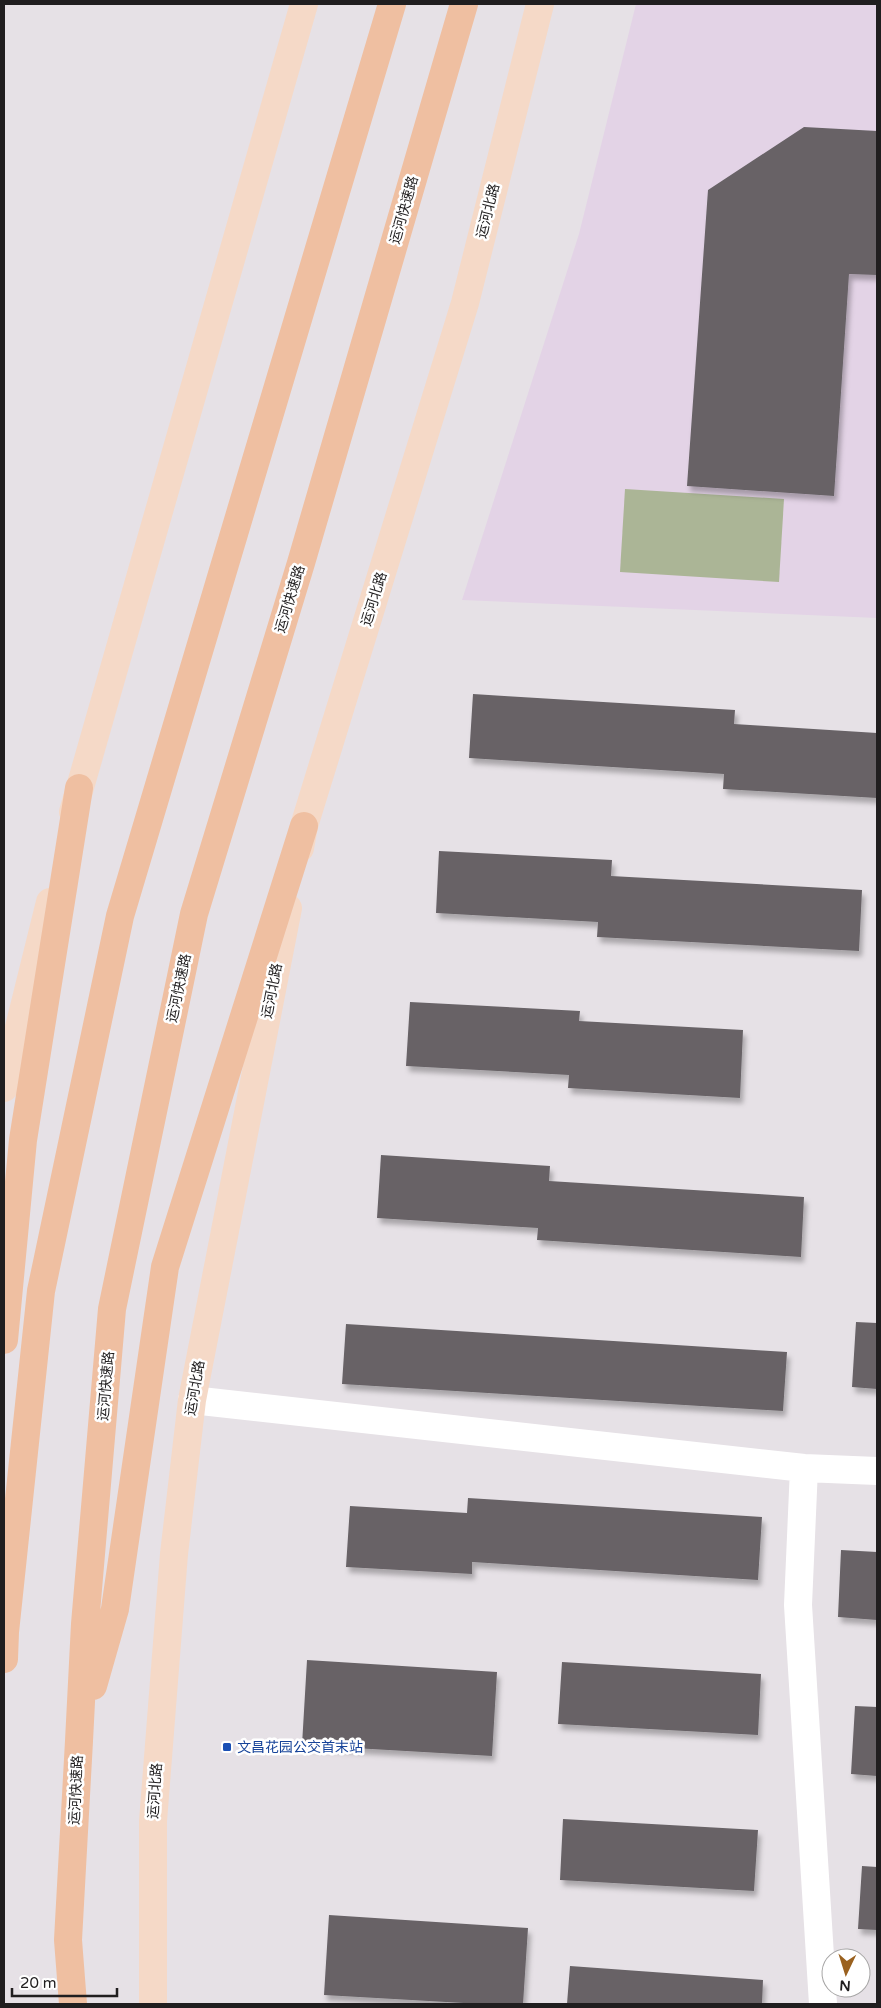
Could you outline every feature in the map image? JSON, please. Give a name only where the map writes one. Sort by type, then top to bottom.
[{"type":"highway","points":[[4,1659],[5,1632],[41,1291],[120,916],[392,4]]},
{"type":"highway","name":"运河快速路","points":[[73,2004],[68,1940],[85,1624],[112,1309],[194,914],[301,563],[464,4]]},
{"type":"highway","points":[[4,1340],[23,1140],[79,788]]},
{"type":"highway","points":[[79,1741],[114,1609],[165,1267],[304,826]]},
{"type":"main road","points":[[4,1088],[79,788],[304,4]]},
{"type":"main road","name":"运河北路","points":[[153,2004],[153,1821],[174,1554],[192,1400],[304,826],[465,303],[540,4]]},
{"type":"lane","points":[[192,1400],[804,1468],[877,1471]]},
{"type":"lane","points":[[804,1468],[798,1605],[823,2004]]},
{"type":"shaded area","points":[[636,4],[877,4],[877,618],[462,600],[579,234]]},
{"type":"green space","points":[[625,489],[784,499],[779,582],[620,572]]},
{"type":"building","points":[[804,127],[877,131],[877,275],[849,274],[834,496],[687,486],[708,190]]},
{"type":"building","points":[[473,694],[735,710],[734,724],[877,733],[877,798],[723,789],[724,774],[469,758]]},
{"type":"building","points":[[439,851],[612,860],[611,876],[862,890],[859,951],[597,937],[598,922],[436,913]]},
{"type":"building","points":[[410,1002],[580,1011],[579,1021],[743,1030],[740,1098],[568,1088],[569,1075],[406,1066]]},
{"type":"building","points":[[381,1155],[550,1166],[549,1181],[804,1197],[801,1257],[537,1240],[538,1228],[377,1218]]},
{"type":"building","points":[[856,1322],[877,1323],[877,1389],[852,1387]]},
{"type":"building","points":[[346,1324],[787,1352],[783,1411],[342,1384]]},
{"type":"building","points":[[468,1498],[762,1517],[758,1580],[472,1562],[472,1574],[346,1567],[350,1506],[467,1513]]},
{"type":"building","points":[[841,1550],[877,1552],[877,1620],[838,1617]]},
{"type":"building","points":[[307,1660],[497,1672],[492,1756],[302,1745]]},
{"type":"building","points":[[562,1662],[761,1674],[758,1735],[558,1724]]},
{"type":"building","points":[[855,1706],[877,1707],[877,1776],[851,1774]]},
{"type":"building","points":[[563,1819],[758,1830],[754,1891],[560,1880]]},
{"type":"building","points":[[862,1866],[877,1867],[877,1930],[858,1929]]},
{"type":"building","points":[[329,1915],[528,1928],[523,2004],[481,2004],[324,1995]]},
{"type":"building","points":[[570,1966],[763,1980],[762,2004],[567,2004]]},
{"type":"place","name":"文昌花园公交首末站","points":[[227,1747]]}]
